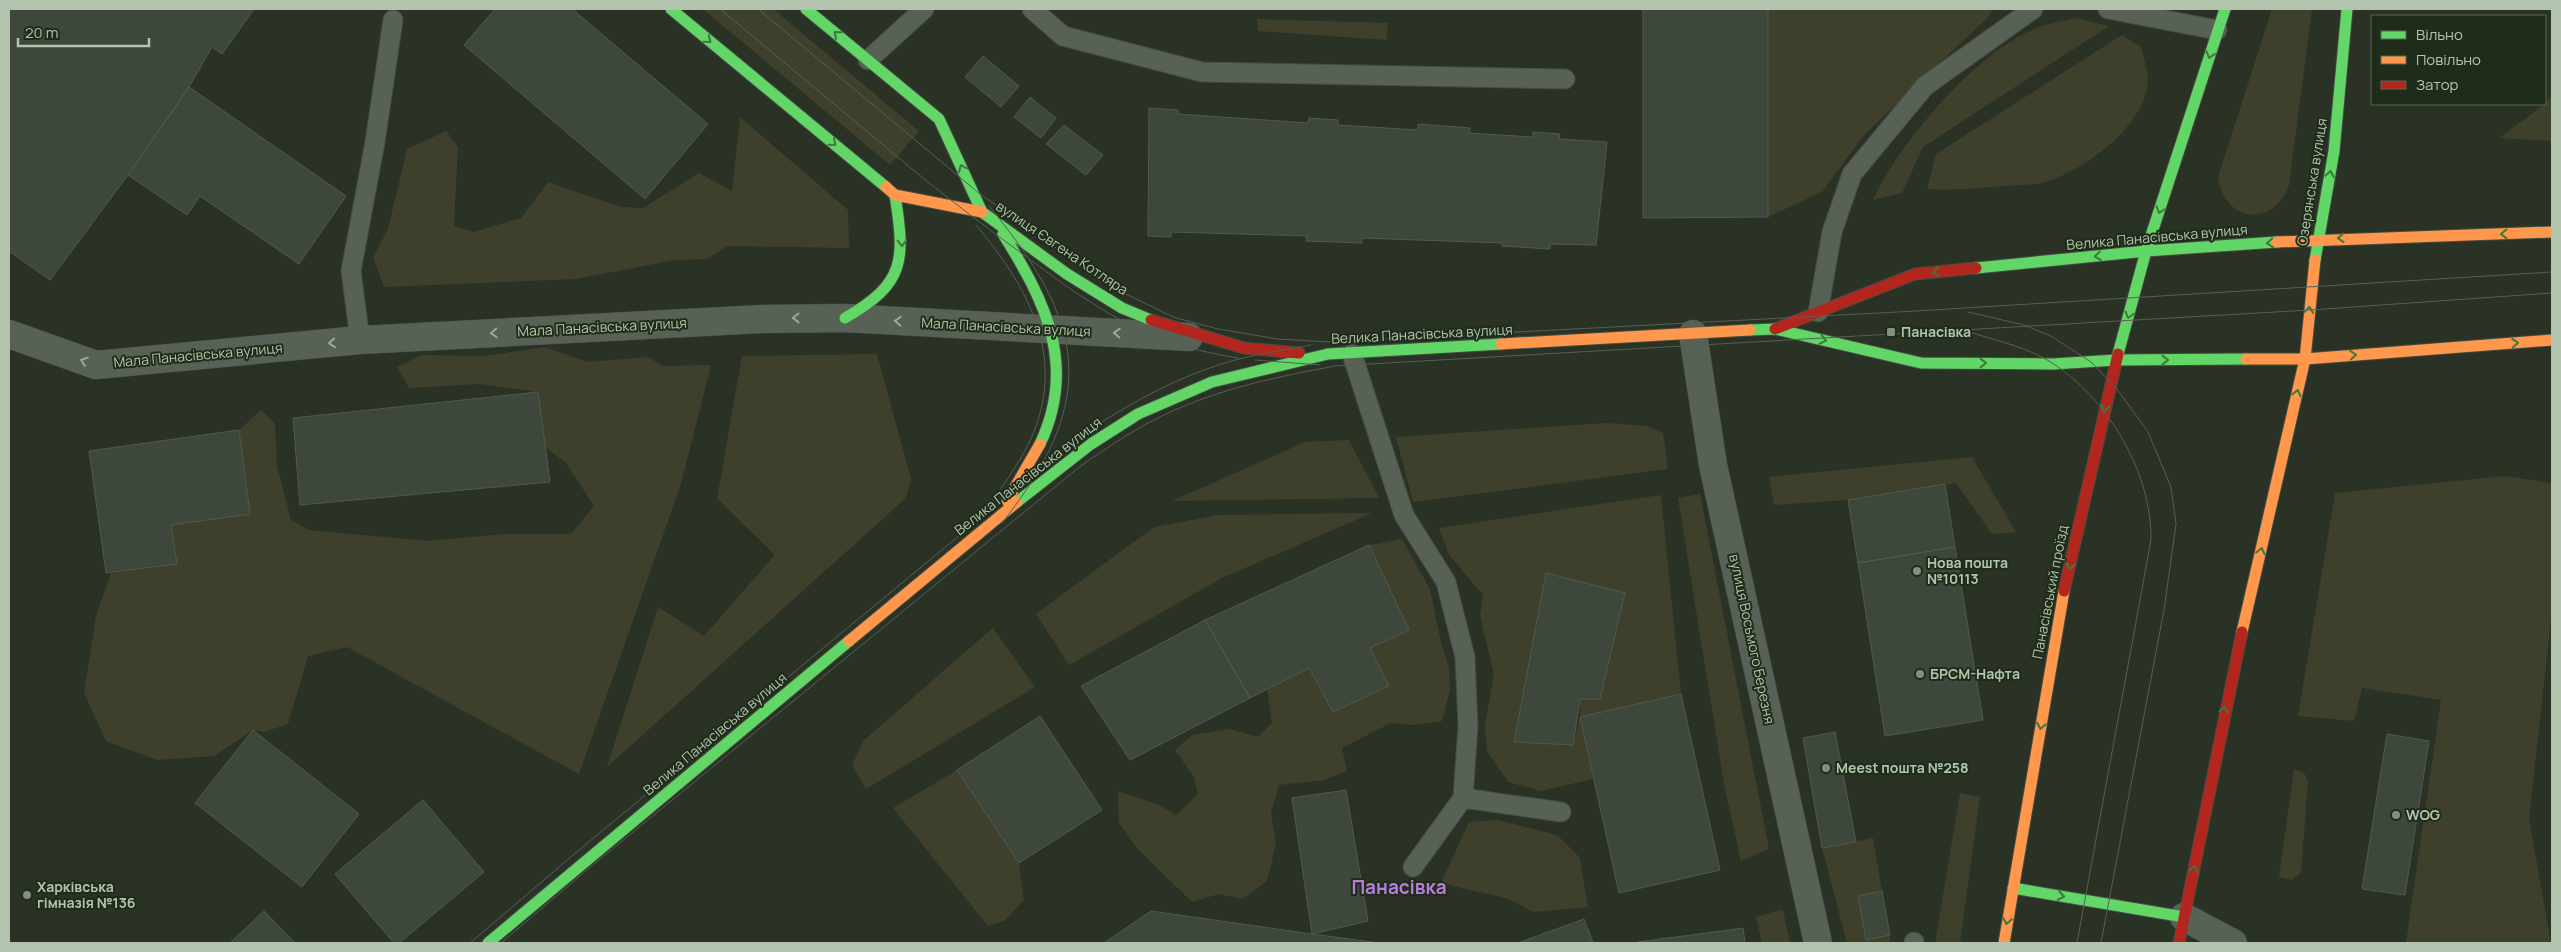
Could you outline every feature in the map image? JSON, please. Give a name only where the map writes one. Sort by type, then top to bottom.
[{"type":"main road","name":"вулиця Євгена Котляра","points":[[671,9],[895,195],[982,212],[1067,274],[1122,308],[1146,319],[1200,338],[1244,348],[1328,354]]},
{"type":"main road","name":"вулиця Євгена Котляра","points":[[806,9],[939,118],[982,212]]},
{"type":"main road","points":[[2146,251],[2225,9]]},
{"type":"main road","name":"Озерянська вулиця","points":[[2305,358],[2311,287],[2334,151],[2347,9]]},
{"type":"main road","points":[[845,318],[881,296],[891,284],[899,266],[902,235],[895,195]]},
{"type":"main road","points":[[995,222],[1029,276],[1052,329],[1058,358],[1058,382],[1052,417],[1044,436],[998,517]]},
{"type":"main road","name":"Велика Панасівська вулиця","points":[[1776,329],[1915,274],[2146,251],[2319,239],[2552,232]]},
{"type":"main road","name":"Панасівський проїзд","points":[[2004,943],[2062,606],[2089,473],[2116,360],[2146,251]]},
{"type":"main road","name":"Велика Панасівська вулиця","points":[[488,943],[998,517],[1091,444],[1162,402],[1196,388],[1231,377],[1328,354],[1776,329],[1921,362],[2053,364],[2116,360],[2305,358],[2552,340]]},
{"type":"main road","points":[[2179,943],[2205,820],[2228,691],[2305,358]]},
{"type":"main road","points":[[2013,888],[2184,917]]},
{"type":"street","name":"Мала Панасівська вулиця","points":[[9,334],[96,365],[360,340],[762,319],[845,318],[1200,338]]},
{"type":"street","name":"вулиця Восьмого Березня","points":[[1693,334],[1713,465],[1818,943]]},
{"type":"street","points":[[2184,917],[2234,943]]},
{"type":"lane","points":[[868,60],[924,9]]},
{"type":"lane","points":[[1032,9],[1062,36],[1202,72],[1565,79]]},
{"type":"lane","points":[[1818,312],[1832,232],[1852,174],[1925,86],[2033,9]]},
{"type":"lane","points":[[2108,9],[2217,30]]},
{"type":"lane","points":[[360,340],[351,271],[393,20]]},
{"type":"lane","points":[[1352,354],[1404,516],[1446,582],[1462,647],[1468,726],[1463,798],[1412,867]]},
{"type":"lane","points":[[1463,798],[1561,812]]},
{"type":"green space","points":[[703,9],[773,9],[919,131],[890,165]]},
{"type":"green space","points":[[1768,9],[1993,9],[1988,17],[1864,135],[1822,192],[1768,217]]},
{"type":"green space","points":[[2272,9],[2312,9],[2289,185],[2282,199],[2272,209],[2261,214],[2250,214],[2239,211],[2229,203],[2222,192],[2218,177]]},
{"type":"green space","points":[[2075,18],[2109,26],[1923,147],[1902,193],[1873,200],[1900,153],[1919,128],[1962,81],[1985,60],[2008,43],[2030,31]]},
{"type":"green space","points":[[1257,19],[1388,23],[1386,40],[1258,31]]},
{"type":"green space","points":[[2122,35],[2141,47],[2148,77],[2145,95],[2138,112],[2126,129],[2111,144],[2076,169],[2058,178],[2041,183],[1946,190],[1927,189],[1936,154]]},
{"type":"green space","points":[[2552,95],[2552,141],[2499,138],[2546,105]]},
{"type":"green space","points":[[740,117],[848,210],[849,248],[727,246],[707,259],[675,260],[576,279],[384,287],[373,258],[388,229],[407,149],[446,131],[458,147],[454,226],[474,232],[521,218],[548,182],[621,207],[643,208],[699,173],[732,191]]},
{"type":"green space","points":[[544,347],[588,362],[649,357],[662,366],[711,365],[681,484],[579,774],[347,647],[308,656],[288,724],[264,732],[253,730],[214,756],[157,760],[106,741],[84,693],[96,616],[111,573],[177,564],[171,525],[250,514],[239,430],[261,410],[275,423],[277,466],[291,520],[309,530],[428,541],[505,534],[571,534],[594,506],[566,463],[545,447],[538,392],[480,384],[409,388],[397,367],[422,355],[485,356]]},
{"type":"green space","points":[[877,354],[911,479],[906,498],[607,767],[658,607],[704,636],[775,555],[717,498],[742,356]]},
{"type":"green space","points":[[1606,423],[1646,426],[1663,433],[1668,469],[1413,502],[1396,437]]},
{"type":"green space","points":[[1349,440],[1379,498],[1172,501],[1305,442]]},
{"type":"green space","points":[[1972,457],[2016,532],[1992,534],[1956,483],[1848,500],[1774,505],[1769,477]]},
{"type":"green space","points":[[2506,476],[2552,483],[2552,611],[2529,819],[2551,943],[2406,943],[2441,700],[2362,688],[2354,721],[2298,716],[2335,493]]},
{"type":"green space","points":[[1700,494],[1769,849],[1741,861],[1724,784],[1678,498]]},
{"type":"green space","points":[[1661,495],[1681,694],[1580,717],[1593,779],[1541,791],[1508,782],[1487,751],[1485,726],[1494,674],[1480,616],[1483,595],[1449,555],[1439,528]],"holes":[[[1547,573],[1625,594],[1600,699],[1580,699],[1580,717],[1573,745],[1514,742]]]},
{"type":"green space","points":[[1372,513],[1222,578],[1069,665],[1036,614],[1154,527],[1219,515]]},
{"type":"green space","points":[[1402,539],[1430,589],[1441,643],[1449,667],[1450,689],[1442,721],[1415,725],[1391,723],[1342,748],[1347,771],[1324,780],[1279,785],[1271,813],[1276,844],[1267,881],[1242,899],[1219,894],[1192,902],[1137,848],[1119,823],[1118,791],[1157,804],[1176,815],[1198,794],[1194,777],[1175,750],[1192,735],[1229,729],[1258,737],[1272,723],[1267,689],[1309,668],[1333,712],[1389,686],[1370,648],[1369,545]]},
{"type":"green space","points":[[993,628],[1035,687],[866,789],[852,765],[864,740]]},
{"type":"green space","points":[[2294,769],[2304,773],[2308,781],[2301,872],[2292,880],[2279,877]]},
{"type":"green space","points":[[957,770],[1019,863],[1024,900],[1004,921],[988,926],[893,808]]},
{"type":"green space","points":[[1960,793],[1980,797],[1960,943],[1935,943]]},
{"type":"green space","points":[[1497,820],[1557,835],[1580,858],[1588,907],[1533,912],[1509,899],[1441,883],[1469,822]]},
{"type":"green space","points":[[1873,838],[1882,891],[1858,896],[1866,940],[1890,935],[1890,943],[1847,943],[1822,848]]},
{"type":"green space","points":[[1783,909],[1790,943],[1762,943],[1756,917]]},
{"type":"building","points":[[9,9],[254,9],[222,54],[212,47],[189,87],[128,175],[50,280],[9,251]]},
{"type":"building","points":[[495,9],[572,9],[708,124],[645,199],[464,45]]},
{"type":"building","points":[[1643,9],[1768,9],[1768,217],[1643,218]]},
{"type":"building","points":[[983,56],[1019,86],[1001,107],[965,77]]},
{"type":"building","points":[[189,87],[346,196],[299,264],[200,196],[187,215],[128,175]]},
{"type":"building","points":[[1030,97],[1056,118],[1041,138],[1014,117]]},
{"type":"building","points":[[1149,108],[1178,110],[1178,114],[1308,123],[1309,118],[1338,120],[1338,125],[1418,130],[1418,124],[1470,128],[1469,133],[1533,137],[1533,132],[1560,134],[1559,139],[1607,142],[1596,245],[1550,244],[1550,249],[1502,246],[1502,243],[1362,238],[1362,243],[1306,241],[1307,236],[1171,232],[1171,237],[1148,236]]},
{"type":"building","points":[[1064,125],[1103,155],[1086,175],[1046,144]]},
{"type":"building","points":[[538,392],[550,482],[300,505],[293,418]]},
{"type":"building","points":[[239,430],[250,514],[171,525],[177,564],[106,573],[89,451]]},
{"type":"building","points":[[1945,484],[1955,547],[1858,563],[1848,500]]},
{"type":"building","points":[[1369,545],[1409,630],[1370,648],[1389,686],[1333,712],[1309,668],[1250,698],[1205,620]]},
{"type":"building","points":[[1955,547],[1983,720],[1885,736],[1858,563]]},
{"type":"building","points":[[1546,573],[1625,593],[1600,699],[1580,699],[1573,745],[1514,742]]},
{"type":"building","points":[[1205,620],[1250,698],[1130,760],[1081,686]]},
{"type":"building","points":[[1681,694],[1720,870],[1619,893],[1580,717]]},
{"type":"building","points":[[1040,716],[1102,810],[1019,863],[957,770]]},
{"type":"building","points":[[253,730],[359,814],[302,887],[195,803]]},
{"type":"building","points":[[1835,732],[1856,842],[1822,848],[1803,738]]},
{"type":"building","name":"WOG","points":[[2387,734],[2429,741],[2405,895],[2362,889]]},
{"type":"building","points":[[1346,790],[1368,921],[1312,934],[1292,798]]},
{"type":"building","points":[[423,800],[484,872],[399,943],[394,943],[335,874]]},
{"type":"building","points":[[1882,891],[1890,935],[1866,940],[1858,896]]},
{"type":"building","points":[[264,911],[295,943],[230,943]]},
{"type":"building","points":[[1151,911],[1312,934],[1379,943],[1104,943]]},
{"type":"building","points":[[1584,919],[1593,943],[1518,943]]},
{"type":"building","points":[[1743,928],[1745,943],[1638,942],[1729,930]]},
{"type":"tram line","points":[[720,9],[941,193],[1081,296],[1104,311],[1153,335],[1179,345],[1238,358]]},
{"type":"tram line","points":[[758,9],[980,194],[1110,286],[1173,317],[1218,329],[1278,339],[1328,342],[1916,311],[2552,272]]},
{"type":"tram line","points":[[989,206],[1021,248],[1046,287],[1062,325],[1069,362],[1067,399],[1055,438],[1034,479],[1002,523]]},
{"type":"tram line","points":[[976,225],[1011,272],[1025,297],[1036,322],[1043,349],[1045,376],[1042,405],[1033,434],[1019,461],[991,503]]},
{"type":"tram line","points":[[501,943],[594,864],[1078,468],[1138,428],[1177,409],[1215,394],[1274,378],[1335,366],[2310,310],[2552,293]]},
{"type":"tram line","points":[[1968,312],[2024,325],[2051,336],[2091,362],[2117,389],[2148,432],[2171,487],[2176,524],[2164,610],[2101,943]]},
{"type":"tram line","points":[[1966,331],[2042,357],[2065,372],[2085,390],[2104,411],[2120,435],[2133,460],[2143,487],[2149,513],[2151,540],[2077,943]]},
{"type":"tram line","points":[[470,943],[579,850],[1081,435],[1138,401],[1197,373],[1248,357],[1311,345]]},
{"type":"tram line","points":[[1255,360],[1320,365]]},
{"type":"traffic: fast","points":[[671,9],[886,187]]},
{"type":"traffic: fast","points":[[806,9],[939,119],[982,212],[1067,274],[1122,308],[1151,320]]},
{"type":"traffic: fast","points":[[2118,354],[2146,251],[2225,9]]},
{"type":"traffic: fast","points":[[2315,260],[2334,151],[2347,9]]},
{"type":"traffic: fast","points":[[845,318],[880,293],[890,281],[897,268],[900,253],[900,237],[895,195]]},
{"type":"traffic: fast","points":[[1003,234],[1032,285],[1052,335],[1056,361],[1056,388],[1051,415],[1040,444]]},
{"type":"traffic: fast","points":[[1976,268],[2146,251],[2277,242]]},
{"type":"traffic: fast","points":[[1750,330],[1775,329],[1921,363],[2053,364],[2116,360],[2246,359]]},
{"type":"traffic: fast","points":[[1017,502],[1091,444],[1138,414],[1212,382],[1328,354],[1501,344]]},
{"type":"traffic: fast","points":[[488,943],[849,641]]},
{"type":"traffic: fast","points":[[2013,888],[2184,917]]},
{"type":"traffic: slow","points":[[886,187],[895,195],[982,212]]},
{"type":"traffic: slow","points":[[2277,242],[2552,232]]},
{"type":"traffic: slow","points":[[2242,632],[2305,359],[2315,260]]},
{"type":"traffic: slow","points":[[1501,344],[1750,330]]},
{"type":"traffic: slow","points":[[2246,359],[2305,359],[2552,340]]},
{"type":"traffic: slow","points":[[1007,501],[1040,444]]},
{"type":"traffic: slow","points":[[849,641],[1017,502]]},
{"type":"traffic: slow","points":[[2004,943],[2064,591]]},
{"type":"traffic: jam","points":[[1775,329],[1915,274],[1976,268]]},
{"type":"traffic: jam","points":[[1151,320],[1244,348],[1299,353]]},
{"type":"traffic: jam","points":[[2064,591],[2118,354]]},
{"type":"traffic: jam","points":[[2179,943],[2242,632]]},
{"type":"place","name":"Панасівка","points":[[1891,332]]},
{"type":"place","name":"Нова пошта №10113","points":[[1917,571]]},
{"type":"place","name":"БРСМ-Нафта","points":[[1920,674]]},
{"type":"place","name":"Meest пошта №258","points":[[1826,768]]},
{"type":"place","name":"WOG","points":[[2396,815]]},
{"type":"place","name":"Харківська гімназія №136","points":[[27,895]]},
{"type":"district","name":"Панасівка","points":[[1399,887]]}]
